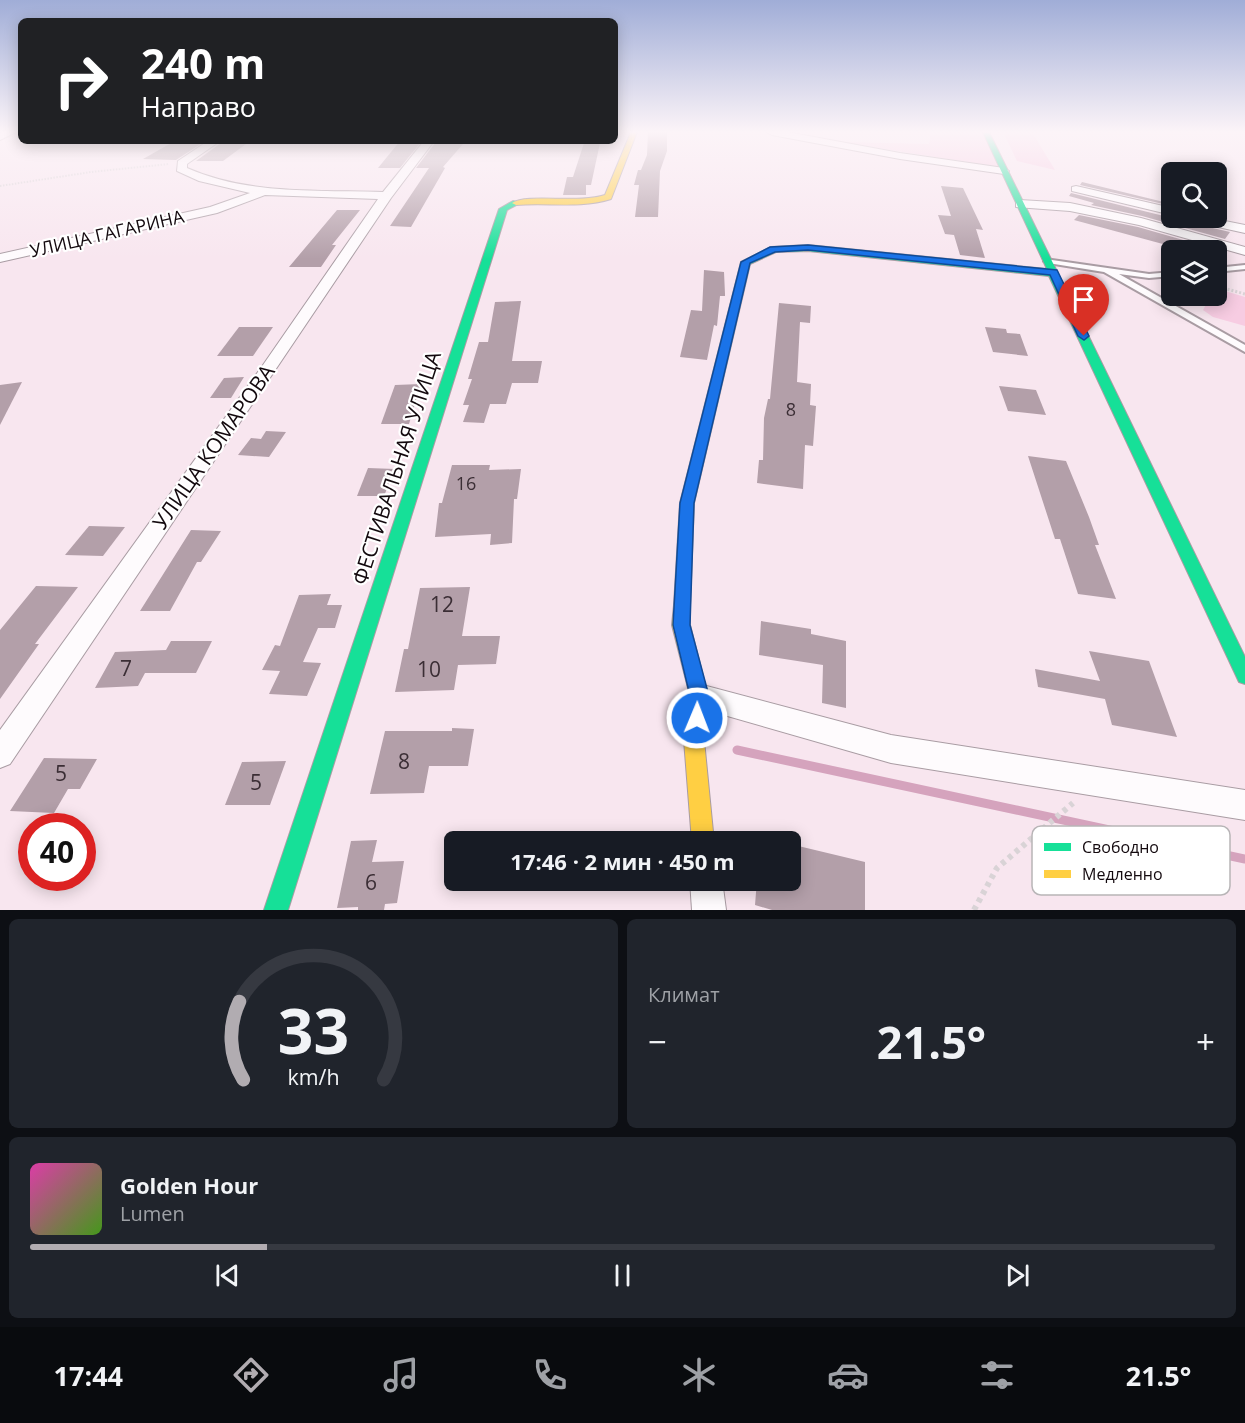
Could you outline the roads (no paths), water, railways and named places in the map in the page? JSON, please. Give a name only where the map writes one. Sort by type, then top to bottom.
[{"type":"street","points":[[194,174],[231,186],[262,192],[386,196]]},
{"type":"street","name":"УЛИЦА КОМАРОВА","points":[[0,754],[403,174]]},
{"type":"street","name":"ФЕСТИВАЛЬНАЯ УЛИЦА","points":[[276,910],[503,209],[518,203],[587,204],[603,200],[608,197],[617,174]]},
{"type":"street","points":[[1006,174],[1245,676]]},
{"type":"street","points":[[1076,189],[1161,209]]},
{"type":"street","name":"УЛИЦА ГАГАРИНА","points":[[0,258],[213,210],[262,192]]},
{"type":"street","points":[[1020,204],[1070,207],[1141,222],[1245,251]]},
{"type":"street","points":[[1227,226],[1245,230]]},
{"type":"street","points":[[702,831],[694,740],[699,696],[681,625],[687,503],[746,262],[774,249],[808,248],[1051,267]]},
{"type":"street","points":[[699,696],[891,749],[1245,805]]},
{"type":"street","points":[[707,891],[709,910]]},
{"type":"lane","points":[[1051,267],[1107,270],[1149,276],[1161,275]]},
{"type":"lane","points":[[1227,269],[1245,267]]},
{"type":"lane","points":[[1107,270],[1245,349]]},
{"type":"waterway","points":[[737,750],[1091,826]]},
{"type":"waterway","points":[[1230,856],[1245,859]]}]
